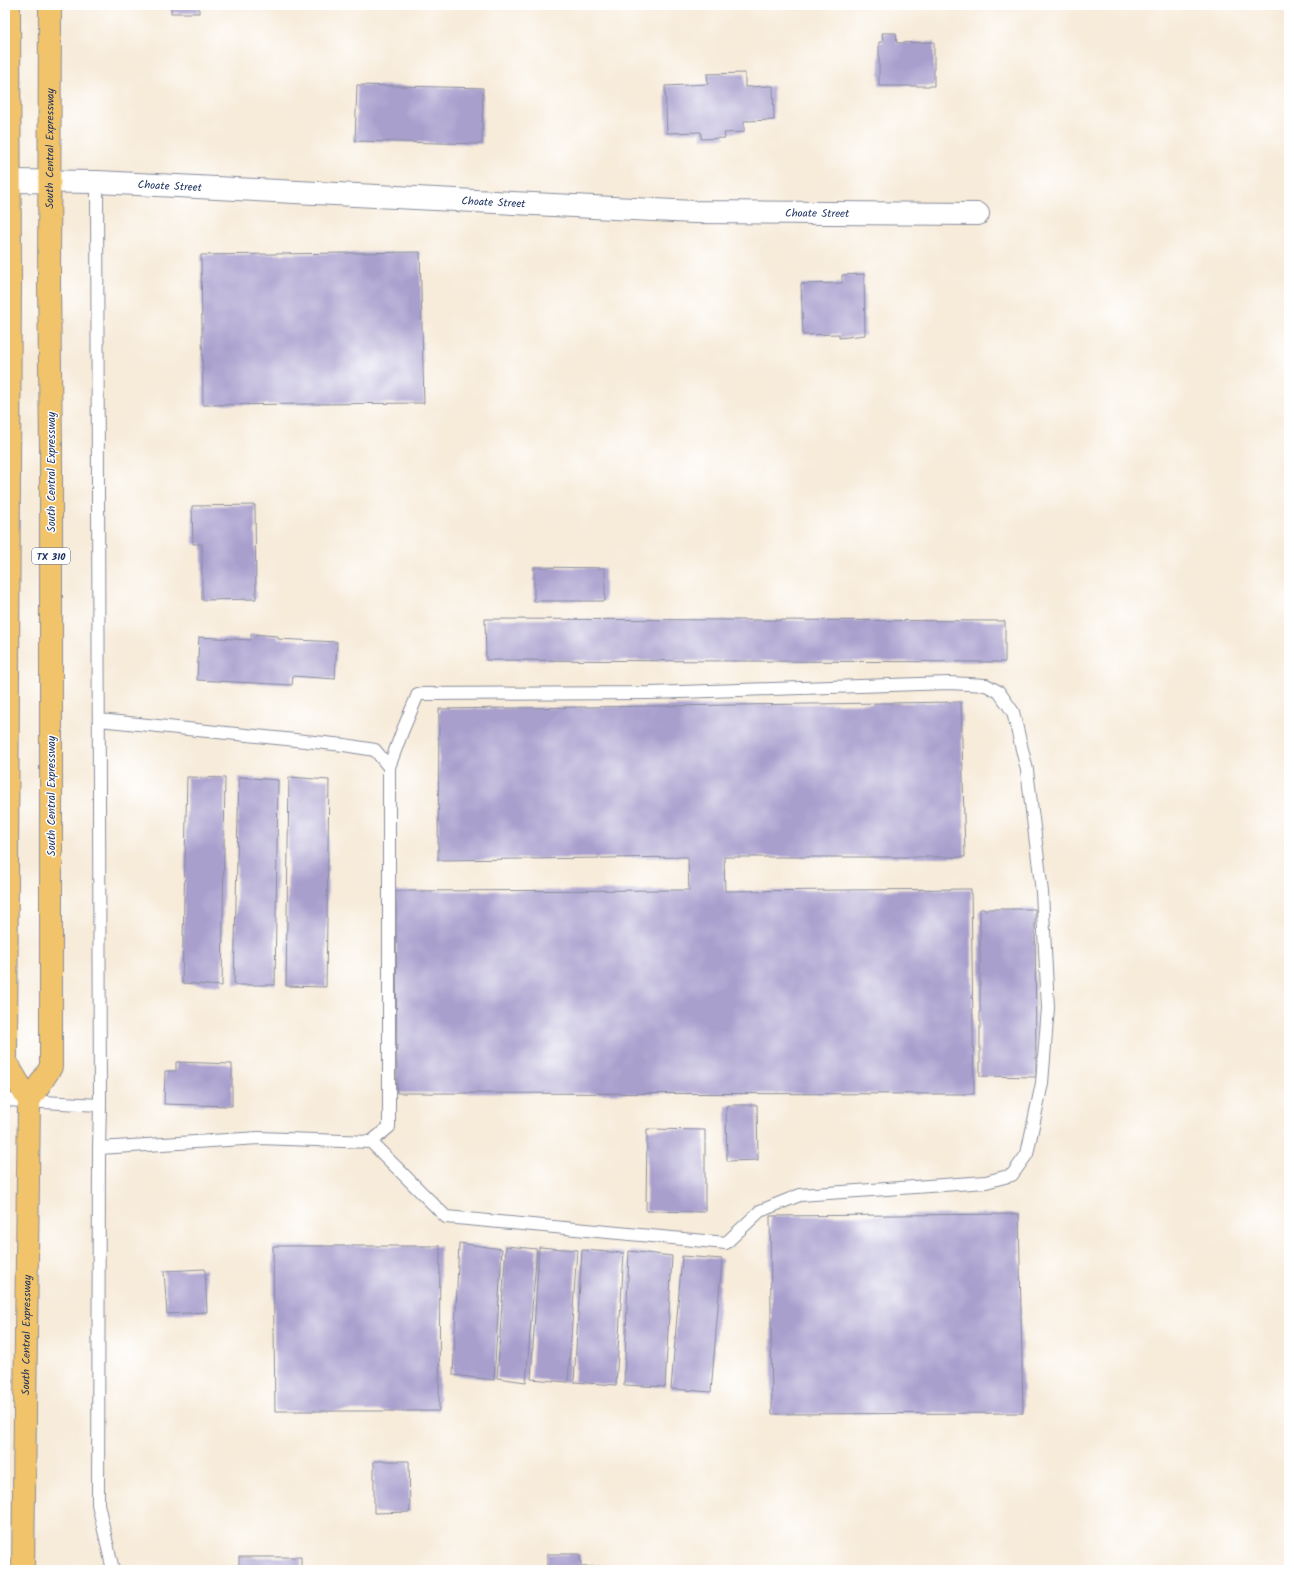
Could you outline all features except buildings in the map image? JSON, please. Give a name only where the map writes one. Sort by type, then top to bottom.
[{"type":"main road","points":[[9,5],[7,181],[10,289],[6,1062],[29,1101]]},
{"type":"main road","name":"South Central Expressway","points":[[23,1570],[29,1101],[51,1067],[51,448],[49,284],[50,5]]},
{"type":"street","name":"Choate Street","points":[[7,181],[97,182],[694,212],[978,214]]},
{"type":"lane","points":[[97,182],[100,1105],[98,1504],[113,1570]]},
{"type":"lane","points":[[99,1148],[259,1138],[371,1142],[389,1127],[389,767],[418,694],[650,693],[949,683],[986,686],[999,692],[1014,712],[1027,770],[1042,892],[1048,1008],[1042,1083],[1027,1154],[1012,1175],[986,1182],[800,1195],[760,1211],[726,1243],[446,1218],[371,1142]]},
{"type":"lane","points":[[99,720],[344,745],[375,750],[389,767]]},
{"type":"lane","points":[[5,1100],[100,1105]]}]
